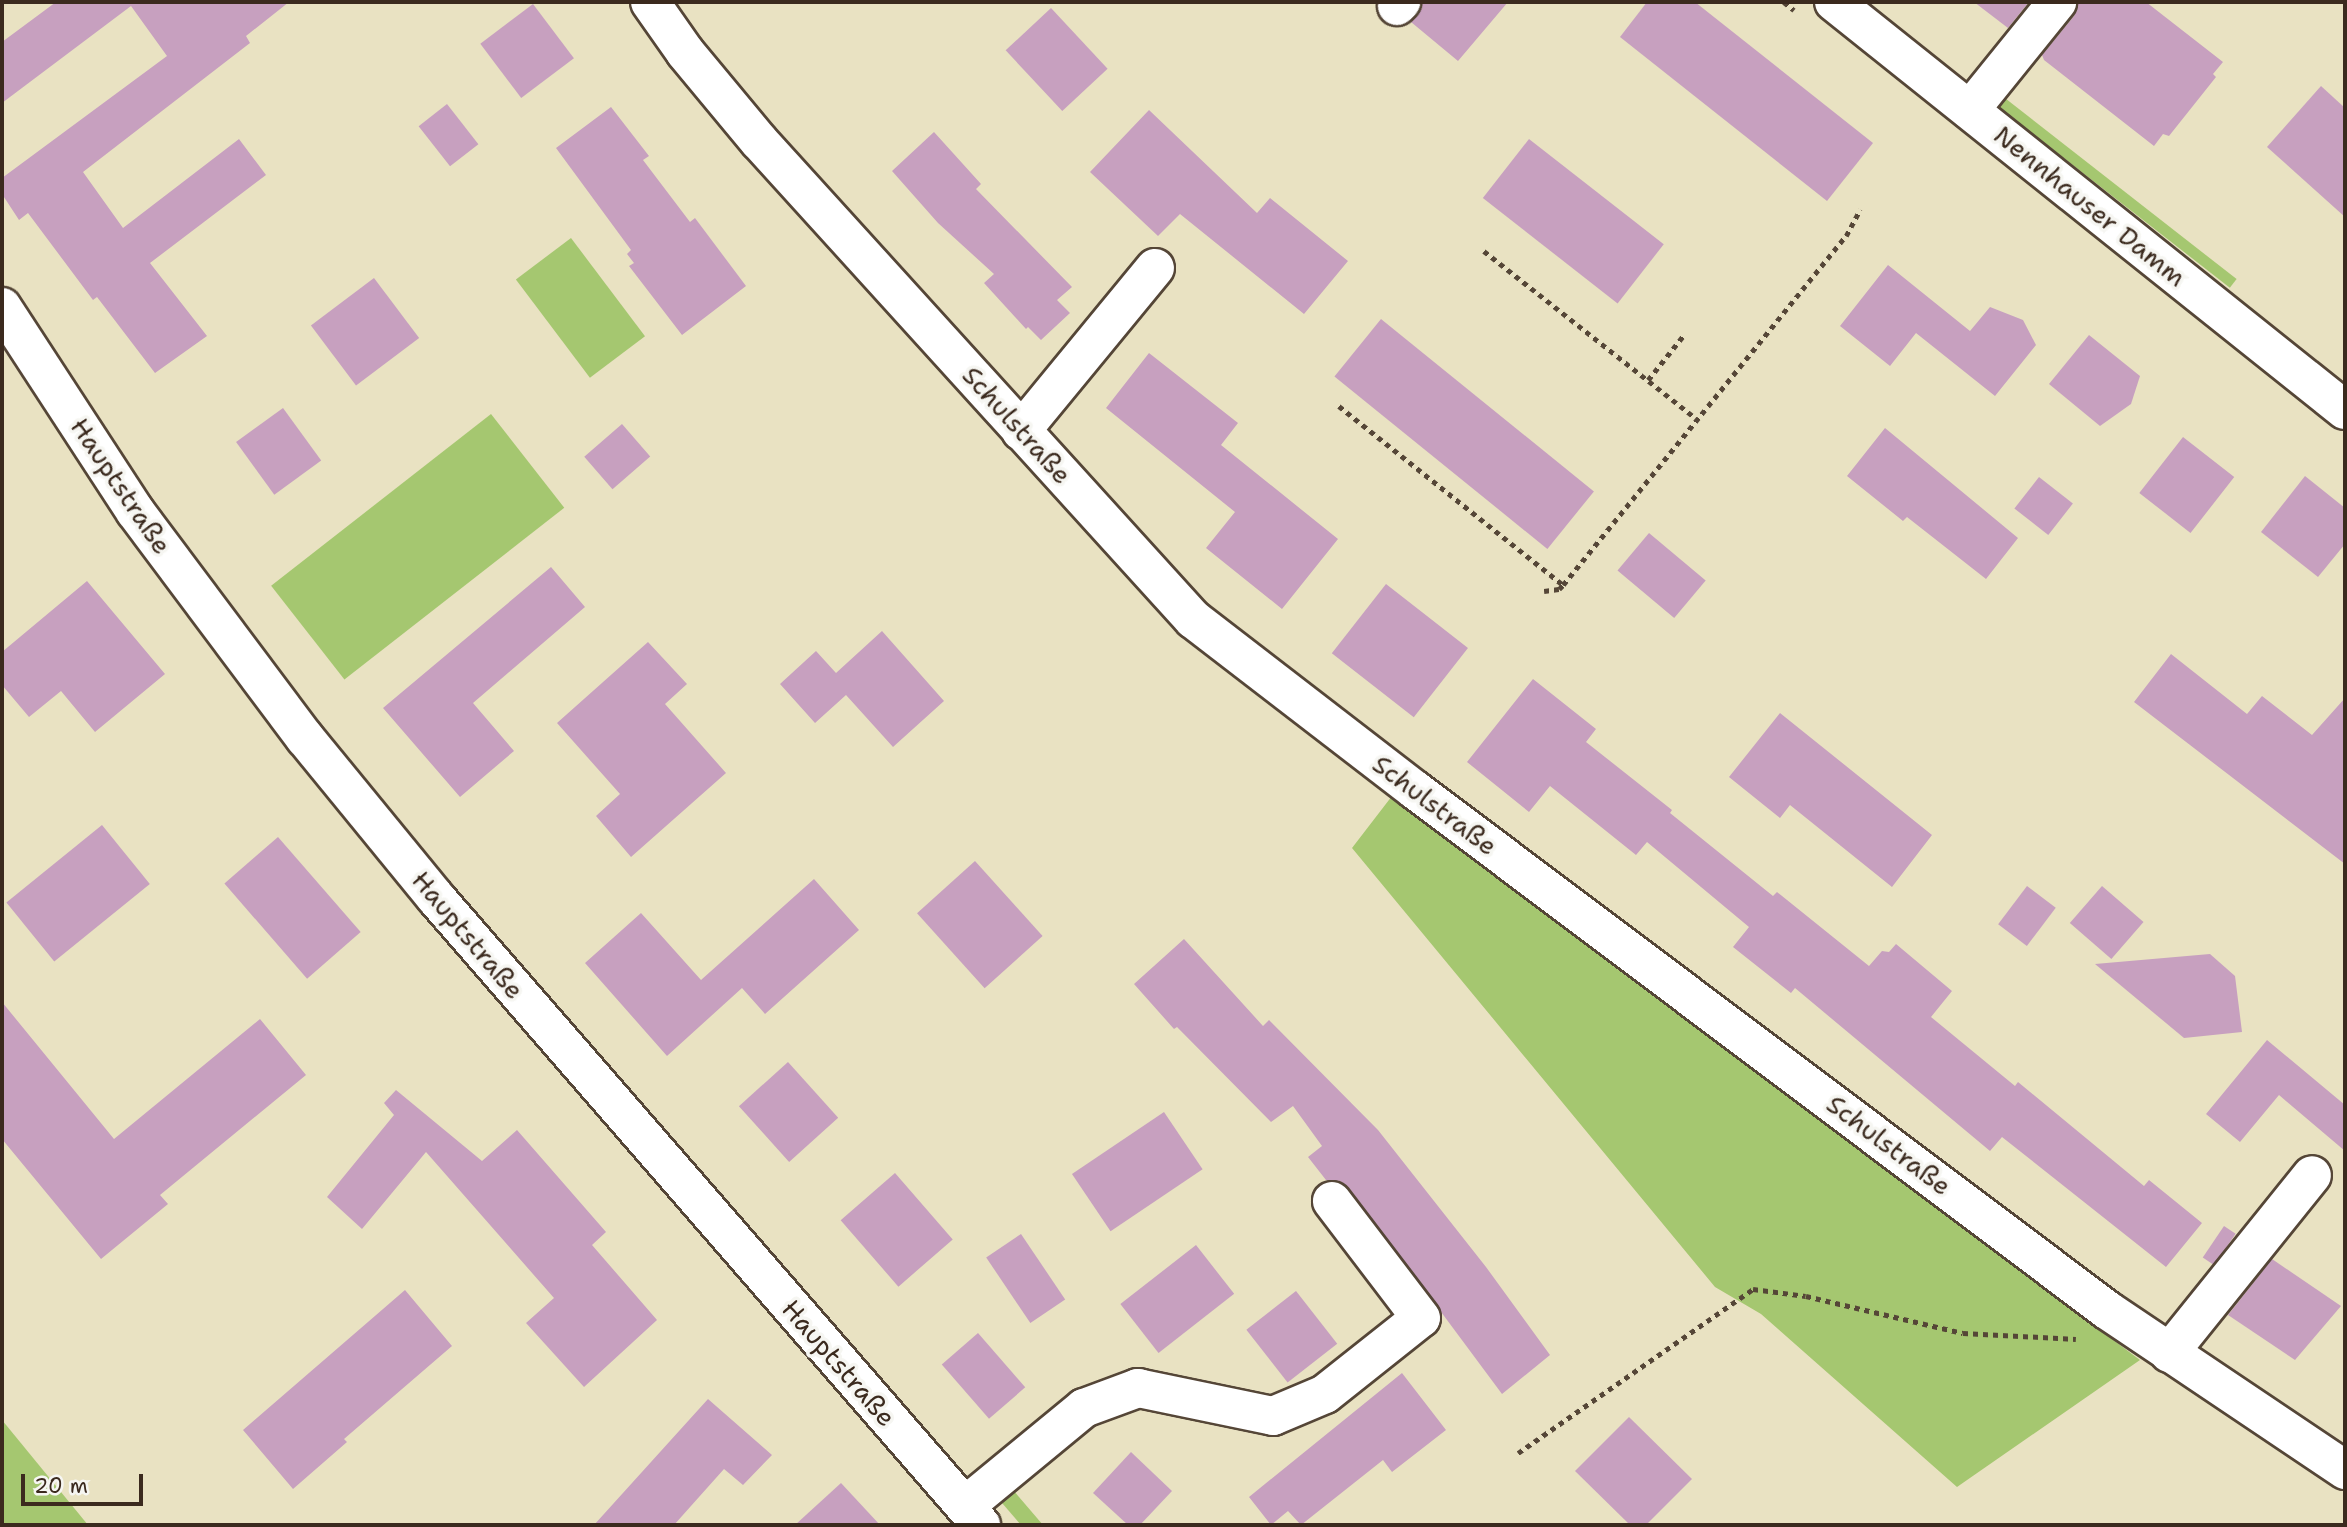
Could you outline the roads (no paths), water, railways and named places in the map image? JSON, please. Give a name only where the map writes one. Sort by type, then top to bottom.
[{"type":"street","name":"Schulstraße","points":[[650,2],[685,52],[759,141],[1193,619],[1415,790],[2107,1310],[2345,1470]]},
{"type":"street","name":"Nennhauser Damm","points":[[1834,2],[2345,410]]},
{"type":"street","points":[[1970,110],[2057,2]]},
{"type":"street","points":[[1021,431],[1155,268]]},
{"type":"street","name":"Hauptstraße","points":[[2,307],[135,511],[305,738],[436,898],[973,1516]]},
{"type":"street","points":[[2169,1353],[2312,1175]]},
{"type":"street","points":[[973,1516],[1084,1408],[1138,1388],[1273,1416],[1325,1394],[1421,1318],[1332,1201]]}]
